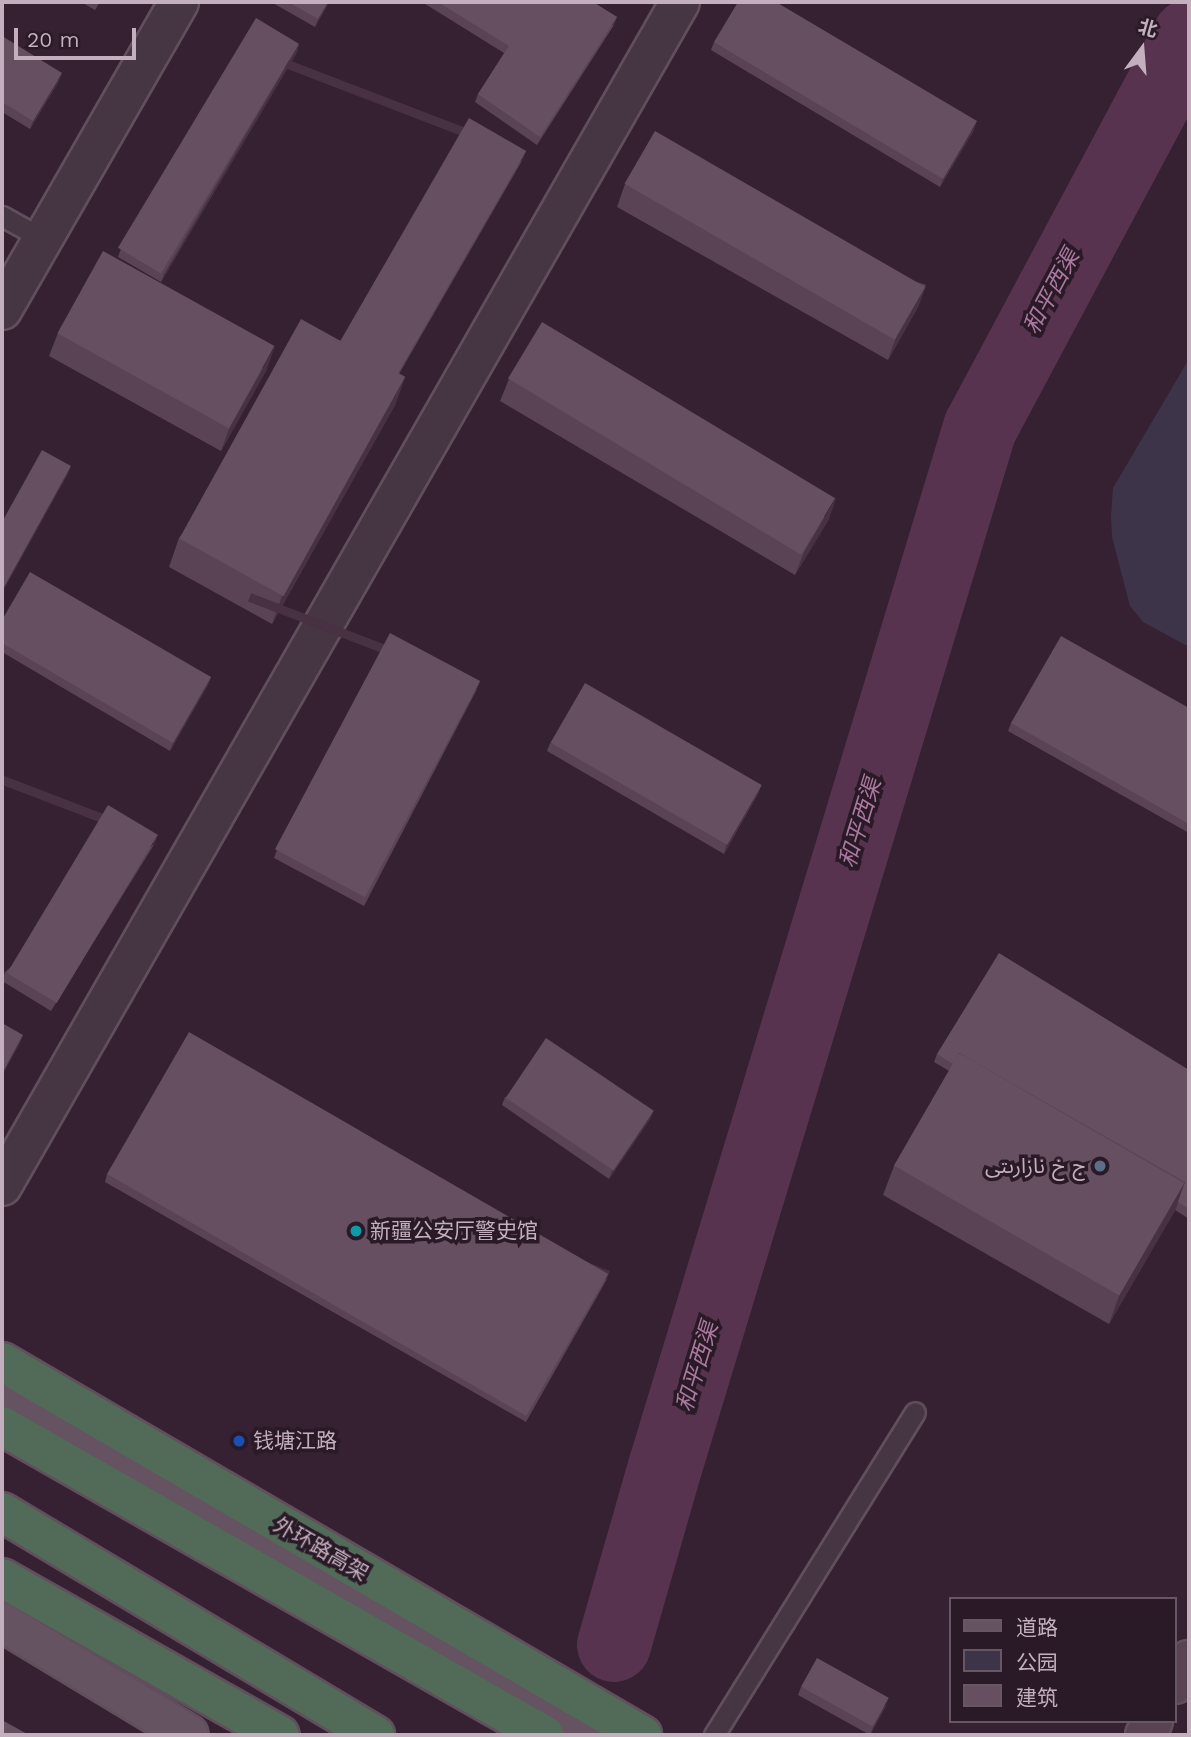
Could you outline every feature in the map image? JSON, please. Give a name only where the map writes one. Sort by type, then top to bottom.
[{"type":"highway","name":"外环路高架","points":[[2,1362],[642,1735]]},
{"type":"highway","points":[[2,1426],[544,1735]]},
{"type":"highway","points":[[2,1512],[375,1735]]},
{"type":"highway","points":[[2,1578],[279,1735]]},
{"type":"main road","points":[[2,1389],[600,1735]]},
{"type":"main road","points":[[2,1622],[189,1735]]},
{"type":"main road","points":[[1177,1681],[1189,1660]]},
{"type":"street","points":[[2,310],[180,2]]},
{"type":"street","points":[[2,1186],[680,2]]},
{"type":"lane","points":[[2,216],[43,239]]},
{"type":"lane","points":[[714,1735],[915,1412]]},
{"type":"green space","points":[[1189,359],[1189,647],[1143,622],[1130,606],[1112,537],[1111,516],[1113,488]]},
{"type":"building","points":[[288,2],[328,2],[318,19]]},
{"type":"building","points":[[438,2],[593,2],[617,17],[540,137],[478,94],[509,46]]},
{"type":"building","points":[[738,2],[776,2],[977,121],[943,179],[714,42]]},
{"type":"building","points":[[256,18],[299,44],[161,273],[118,248]]},
{"type":"building","points":[[2,36],[62,73],[33,121],[2,102]]},
{"type":"building","points":[[469,118],[526,151],[397,374],[340,341]]},
{"type":"building","points":[[655,131],[925,287],[895,340],[624,184]]},
{"type":"building","points":[[103,251],[274,346],[229,428],[57,333]]},
{"type":"building","points":[[301,319],[405,377],[283,596],[179,539]]},
{"type":"building","points":[[542,322],[835,498],[801,555],[508,379]]},
{"type":"building","points":[[42,450],[71,466],[2,591],[2,522]]},
{"type":"building","points":[[30,572],[211,677],[173,743],[2,643],[2,620]]},
{"type":"building","points":[[390,633],[480,681],[365,897],[275,849]]},
{"type":"building","points":[[1061,636],[1189,708],[1189,824],[1011,723]]},
{"type":"building","points":[[585,683],[762,785],[727,845],[550,743]]},
{"type":"building","points":[[108,805],[158,835],[57,1003],[7,973]]},
{"type":"building","points":[[999,953],[1189,1070],[1189,1209],[1178,1202],[1185,1182],[959,1053],[953,1064],[937,1054]]},
{"type":"building","points":[[2,1023],[23,1035],[2,1074]]},
{"type":"building","name":"新疆公安厅警史馆","points":[[189,1032],[608,1274],[526,1416],[107,1174]]},
{"type":"building","points":[[546,1038],[654,1111],[614,1170],[506,1098]]},
{"type":"building","points":[[959,1053],[1184,1183],[1119,1296],[894,1166]]},
{"type":"building","points":[[817,1658],[889,1698],[873,1727],[801,1687]]},
{"type":"building","points":[[2,1720],[29,1735],[2,1735]]},
{"type":"waterway","name":"和平西渠","points":[[614,1645],[666,1464],[980,428],[1189,36]]},
{"type":"place","name":"ج خ نازارىتى","points":[[1100,1166]]},
{"type":"place","name":"新疆公安厅警史馆","points":[[356,1231]]},
{"type":"place","name":"钱塘江路","points":[[239,1441]]}]
